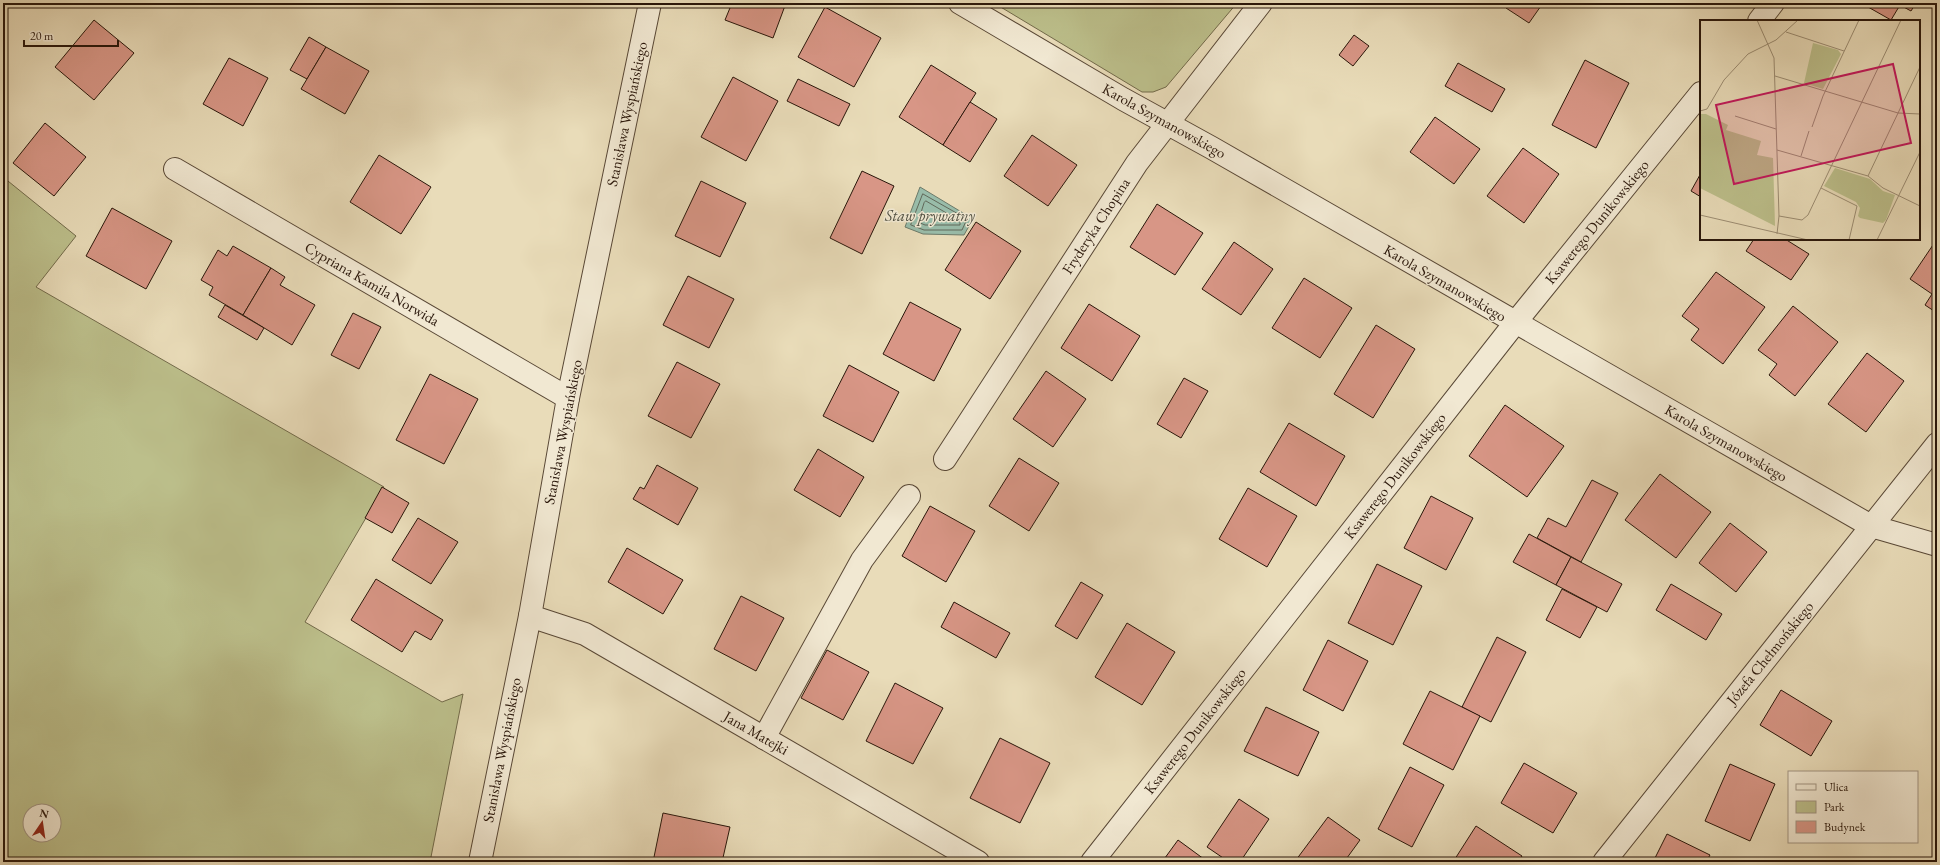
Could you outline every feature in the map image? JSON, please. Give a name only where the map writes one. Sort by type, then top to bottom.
[{"type":"street","name":"Stanisława Wyspiańskiego","points":[[480,862],[530,616],[568,398],[650,3]]},
{"type":"street","name":"Karola Szymanowskiego","points":[[960,3],[1871,526],[1937,545]]},
{"type":"street","name":"Fryderyka Chopina","points":[[945,459],[1137,163],[1261,3]]},
{"type":"street","points":[[1759,20],[1773,3]]},
{"type":"street","name":"Ksawerego Dunikowskiego","points":[[1092,862],[1515,323],[1700,93]]},
{"type":"street","name":"Cypriana Kamila Norwida","points":[[175,169],[568,398]]},
{"type":"street","name":"Józefa Chełmońskiego","points":[[1604,862],[1937,444]]},
{"type":"street","points":[[764,738],[862,560],[909,496]]},
{"type":"street","name":"Jana Matejki","points":[[530,616],[585,634],[978,862]]},
{"type":"green space","points":[[994,3],[1237,3],[1166,87],[1153,92],[1142,92]]},
{"type":"green space","points":[[3,177],[76,236],[36,287],[384,487],[305,622],[442,702],[463,694],[430,862],[3,862]]},
{"type":"water","name":"Staw prywatny","points":[[920,187],[973,219],[964,235],[923,234],[905,227]]},
{"type":"building","points":[[732,3],[786,3],[773,38],[725,20]]},
{"type":"building","points":[[1509,3],[1543,3],[1529,23],[1506,8]]},
{"type":"building","points":[[1861,3],[1916,3],[1911,11],[1900,5],[1891,20]]},
{"type":"building","points":[[825,7],[881,38],[854,87],[798,57]]},
{"type":"building","points":[[94,20],[134,53],[94,100],[55,67]]},
{"type":"building","points":[[1354,35],[1369,46],[1353,66],[1339,55]]},
{"type":"building","points":[[309,37],[326,47],[307,79],[290,70]]},
{"type":"building","points":[[326,47],[369,71],[345,114],[301,89]]},
{"type":"building","points":[[229,58],[268,78],[243,126],[203,104]]},
{"type":"building","points":[[1585,60],[1629,83],[1596,148],[1552,125]]},
{"type":"building","points":[[1458,63],[1505,89],[1492,112],[1445,86]]},
{"type":"building","points":[[931,65],[976,93],[943,145],[899,117]]},
{"type":"building","points":[[733,77],[778,101],[746,161],[701,137]]},
{"type":"building","points":[[798,79],[850,104],[839,126],[787,101]]},
{"type":"building","points":[[970,102],[997,119],[970,162],[943,145]]},
{"type":"building","points":[[1435,117],[1480,149],[1454,184],[1410,152]]},
{"type":"building","points":[[45,123],[86,157],[54,196],[13,163]]},
{"type":"building","points":[[1032,135],[1077,165],[1048,206],[1004,176]]},
{"type":"building","points":[[1523,148],[1559,174],[1524,223],[1487,196]]},
{"type":"building","points":[[379,155],[431,187],[401,234],[350,202]]},
{"type":"building","points":[[862,171],[894,186],[862,254],[830,238]]},
{"type":"building","points":[[1700,175],[1700,196],[1691,191]]},
{"type":"building","points":[[701,181],[746,203],[720,257],[675,236]]},
{"type":"building","points":[[1157,204],[1203,233],[1175,275],[1130,247]]},
{"type":"building","points":[[112,208],[172,241],[146,289],[86,256]]},
{"type":"building","points":[[976,222],[1021,251],[990,299],[945,270]]},
{"type":"building","points":[[1937,239],[1937,313],[1925,305],[1932,294],[1910,279]]},
{"type":"building","points":[[1753,240],[1787,240],[1809,254],[1791,280],[1746,251]]},
{"type":"building","points":[[1234,242],[1273,269],[1241,315],[1202,289]]},
{"type":"building","points":[[233,246],[271,268],[243,315],[209,295],[213,287],[201,280],[218,250],[227,256]]},
{"type":"building","points":[[271,268],[285,277],[280,285],[315,305],[292,345],[243,315]]},
{"type":"building","points":[[1716,272],[1765,307],[1723,364],[1691,340],[1699,329],[1682,316]]},
{"type":"building","points":[[688,276],[734,299],[709,348],[663,325]]},
{"type":"building","points":[[1304,278],[1352,308],[1320,358],[1272,328]]},
{"type":"building","points":[[910,302],[961,329],[934,381],[883,354]]},
{"type":"building","points":[[1089,304],[1140,336],[1112,381],[1061,348]]},
{"type":"building","points":[[225,305],[264,328],[257,340],[218,317]]},
{"type":"building","points":[[1793,306],[1838,342],[1795,396],[1769,375],[1777,364],[1758,350]]},
{"type":"building","points":[[353,313],[381,327],[359,369],[331,355]]},
{"type":"building","points":[[1376,325],[1415,349],[1373,418],[1334,394]]},
{"type":"building","points":[[1867,353],[1904,381],[1866,432],[1828,404]]},
{"type":"building","points":[[677,362],[720,384],[691,438],[648,416]]},
{"type":"building","points":[[849,365],[899,392],[873,442],[823,416]]},
{"type":"building","points":[[1046,371],[1086,399],[1053,447],[1013,419]]},
{"type":"building","points":[[430,374],[478,399],[444,464],[396,440]]},
{"type":"building","points":[[1184,378],[1208,391],[1181,438],[1157,424]]},
{"type":"building","points":[[1505,405],[1564,446],[1527,497],[1469,456]]},
{"type":"building","points":[[1289,423],[1345,456],[1316,506],[1260,472]]},
{"type":"building","points":[[818,449],[864,477],[840,517],[794,490]]},
{"type":"building","points":[[1019,458],[1059,483],[1029,531],[989,506]]},
{"type":"building","points":[[657,465],[698,488],[678,525],[633,499],[640,487],[644,489]]},
{"type":"building","points":[[1660,474],[1711,512],[1676,558],[1625,520]]},
{"type":"building","points":[[1592,480],[1618,493],[1581,562],[1537,538],[1548,518],[1566,527]]},
{"type":"building","points":[[382,487],[409,503],[392,533],[365,518]]},
{"type":"building","points":[[1248,488],[1297,516],[1267,567],[1219,539]]},
{"type":"building","points":[[1431,496],[1473,518],[1446,570],[1404,548]]},
{"type":"building","points":[[930,506],[975,531],[946,582],[902,556]]},
{"type":"building","points":[[418,518],[458,542],[431,584],[392,560]]},
{"type":"building","points":[[1730,523],[1767,552],[1736,592],[1699,563]]},
{"type":"building","points":[[1529,534],[1571,557],[1556,585],[1513,562]]},
{"type":"building","points":[[627,548],[683,580],[663,614],[608,582]]},
{"type":"building","points":[[1571,557],[1622,584],[1607,612],[1556,585]]},
{"type":"building","points":[[1377,564],[1422,586],[1393,645],[1348,623]]},
{"type":"building","points":[[376,579],[443,620],[431,640],[415,631],[402,652],[351,620]]},
{"type":"building","points":[[1081,582],[1103,595],[1077,639],[1055,626]]},
{"type":"building","points":[[1671,584],[1722,614],[1706,640],[1656,610]]},
{"type":"building","points":[[1562,589],[1597,607],[1580,638],[1546,620]]},
{"type":"building","points":[[741,596],[784,618],[756,671],[714,649]]},
{"type":"building","points":[[954,602],[1010,633],[996,658],[941,627]]},
{"type":"building","points":[[1127,623],[1175,652],[1142,705],[1095,677]]},
{"type":"building","points":[[1497,637],[1526,652],[1491,722],[1462,707]]},
{"type":"building","points":[[1328,640],[1368,661],[1343,711],[1303,690]]},
{"type":"building","points":[[827,650],[869,672],[843,720],[801,698]]},
{"type":"building","points":[[895,683],[943,708],[913,764],[866,741]]},
{"type":"building","points":[[1781,690],[1832,721],[1811,756],[1760,725]]},
{"type":"building","points":[[1430,691],[1480,716],[1453,770],[1403,744]]},
{"type":"building","points":[[1266,707],[1319,732],[1298,776],[1244,751]]},
{"type":"building","points":[[1000,738],[1050,763],[1020,823],[970,798]]},
{"type":"building","points":[[1524,763],[1577,793],[1553,833],[1501,803]]},
{"type":"building","points":[[1730,764],[1775,784],[1750,841],[1705,821]]},
{"type":"building","points":[[1410,767],[1444,785],[1412,847],[1378,829]]},
{"type":"building","points":[[1239,799],[1269,819],[1240,862],[1229,862],[1207,847]]},
{"type":"building","points":[[663,813],[730,827],[722,862],[653,862]]},
{"type":"building","points":[[1328,817],[1360,840],[1344,862],[1298,862],[1296,860]]},
{"type":"building","points":[[1476,826],[1522,856],[1518,862],[1453,862]]},
{"type":"building","points":[[1667,834],[1710,855],[1706,862],[1653,862]]},
{"type":"building","points":[[1178,840],[1208,862],[1162,862]]}]
